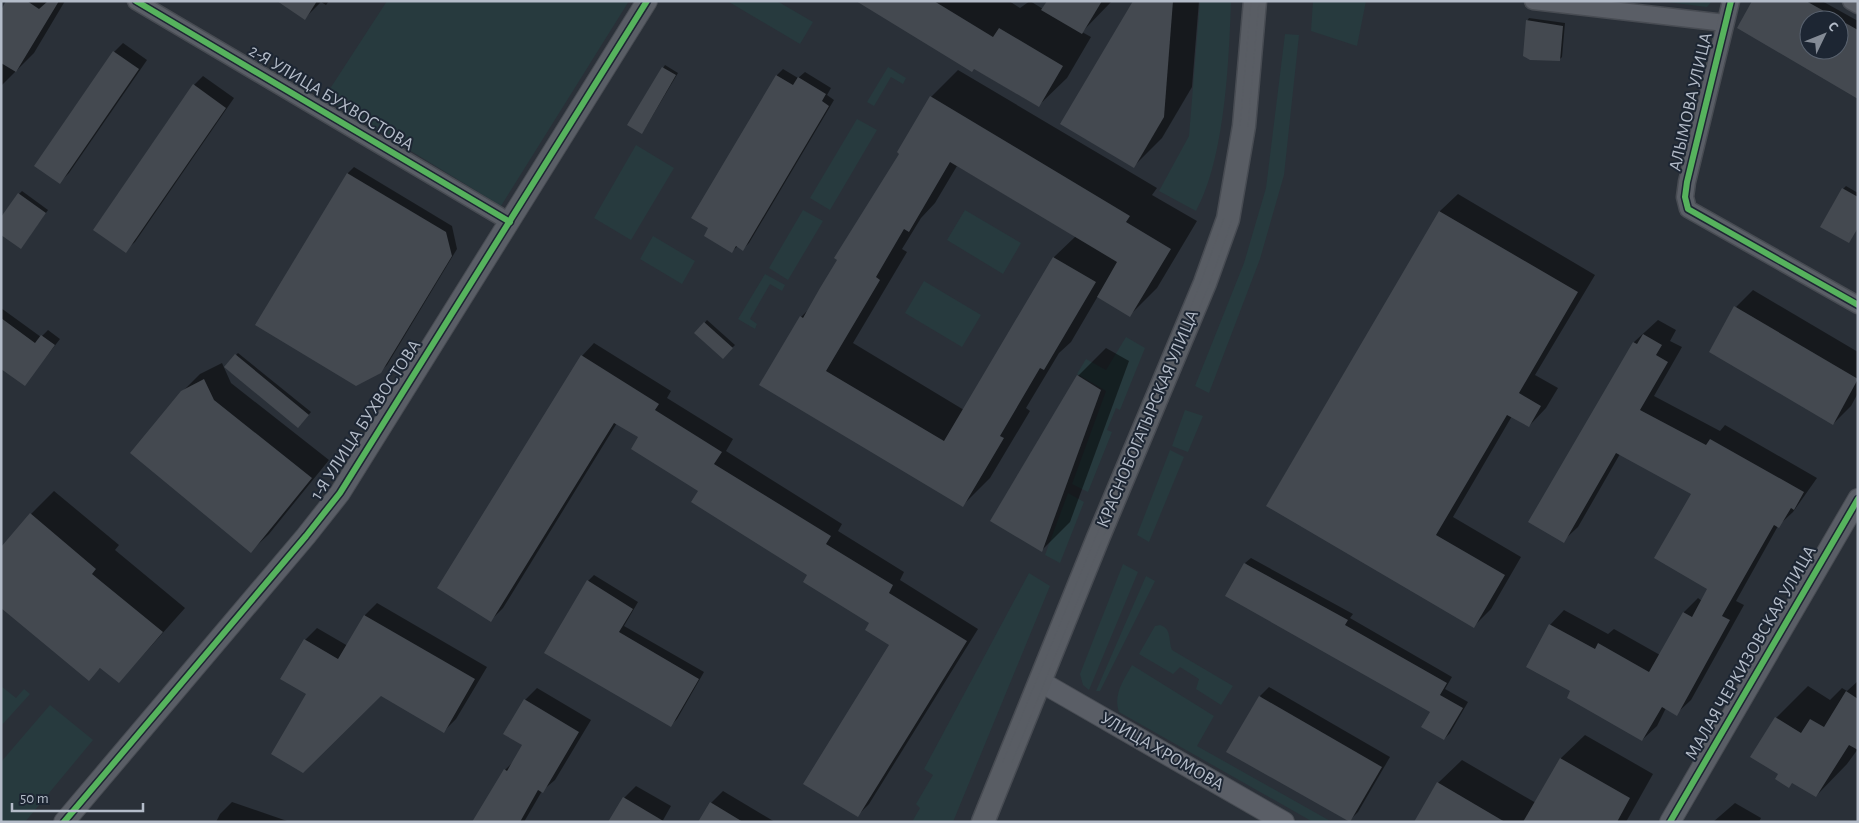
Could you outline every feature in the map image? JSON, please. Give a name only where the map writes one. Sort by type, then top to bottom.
[{"type":"main road","name":"КРАСНОБОГАТЫРСКАЯ УЛИЦА","points":[[984,822],[1205,283],[1228,219],[1244,126],[1256,1]]},
{"type":"street","name":"2-Я УЛИЦА БУХВОСТОВА","points":[[136,1],[510,222]]},
{"type":"street","name":"1-Я УЛИЦА БУХВОСТОВА","points":[[64,822],[340,494],[647,1]]},
{"type":"street","points":[[1533,1],[1725,22]]},
{"type":"street","name":"АЛЫМОВА УЛИЦА","points":[[1731,1],[1687,182],[1685,196],[1688,210],[1858,305]]},
{"type":"street","points":[[1851,1],[1858,5]]},
{"type":"street","name":"МАЛАЯ ЧЕРКИЗОВСКАЯ УЛИЦА","points":[[1670,822],[1858,499]]},
{"type":"street","name":"УЛИЦА ХРОМОВА","points":[[1041,682],[1284,822]]},
{"type":"green space","points":[[387,1],[629,1],[501,206],[324,98]]},
{"type":"green space","points":[[777,1],[813,22],[800,44],[729,2]]},
{"type":"green space","points":[[1200,1],[1231,1],[1224,109],[1213,165],[1206,190],[1196,211],[1159,191],[1189,136]]},
{"type":"green space","points":[[1313,1],[1366,1],[1357,46],[1311,31]]},
{"type":"green space","points":[[1659,1],[1712,1],[1707,7]]},
{"type":"green space","points":[[1285,34],[1299,35],[1284,175],[1260,259],[1209,393],[1195,386],[1244,263],[1266,188]]},
{"type":"green space","points":[[888,67],[906,78],[903,84],[891,77],[874,106],[867,102]]},
{"type":"green space","points":[[857,119],[877,130],[830,210],[810,198]]},
{"type":"green space","points":[[636,145],[674,168],[631,240],[594,218]]},
{"type":"green space","points":[[803,210],[823,221],[788,280],[769,268]]},
{"type":"green space","points":[[965,210],[1021,243],[1003,274],[947,240]]},
{"type":"green space","points":[[653,236],[695,261],[682,284],[640,259]]},
{"type":"green space","points":[[765,274],[785,285],[782,291],[770,284],[750,319],[757,324],[755,329],[738,319]]},
{"type":"green space","points":[[924,281],[981,315],[962,347],[905,313]]},
{"type":"green space","points":[[1126,337],[1145,348],[1120,410],[1116,408],[1107,430],[1112,432],[1088,492],[1072,484],[1106,391],[1077,374],[1086,359],[1106,370]]},
{"type":"green space","points":[[1185,410],[1203,416],[1188,452],[1172,446]]},
{"type":"green space","points":[[1170,450],[1184,457],[1149,542],[1137,535]]},
{"type":"green space","points":[[1068,493],[1084,502],[1060,563],[1045,555]]},
{"type":"green space","points":[[1123,564],[1138,572],[1089,690],[1083,685],[1080,674]]},
{"type":"green space","points":[[1029,573],[1050,586],[953,822],[912,822],[920,808],[916,804],[933,775],[924,769]]},
{"type":"green space","points":[[1146,576],[1155,581],[1100,691],[1096,691]]},
{"type":"green space","points":[[1160,625],[1168,632],[1172,650],[1233,686],[1221,705],[1196,689],[1199,679],[1180,667],[1173,674],[1139,654],[1155,626]]},
{"type":"green space","points":[[1132,665],[1214,716],[1197,746],[1332,822],[1313,822],[1119,712],[1117,706],[1118,694],[1122,682]]},
{"type":"green space","points":[[1,686],[16,698],[24,689],[30,694],[1,726]]},
{"type":"green space","points":[[50,705],[93,740],[25,822],[1,822],[1,762]]},
{"type":"building","points":[[6,1],[27,1],[39,9],[48,1],[59,1],[16,72],[1,63],[1,10]]},
{"type":"building","points":[[277,1],[317,1],[305,20]]},
{"type":"building","points":[[856,1],[934,1],[993,37],[999,28],[1063,66],[1039,107],[974,69],[972,72]]},
{"type":"building","points":[[1047,1],[1102,1],[1082,34],[1041,10]]},
{"type":"building","points":[[1133,1],[1173,1],[1164,117],[1134,168],[1060,124]]},
{"type":"building","points":[[1752,1],[1806,1],[1822,10],[1799,10],[1799,60],[1849,60],[1849,25],[1858,30],[1858,99],[1737,28]]},
{"type":"building","points":[[1526,20],[1563,26],[1560,61],[1530,60],[1523,56]]},
{"type":"building","points":[[113,51],[139,69],[60,184],[34,166]]},
{"type":"building","points":[[662,67],[676,75],[642,134],[627,125]]},
{"type":"building","points":[[776,75],[793,85],[798,77],[826,94],[822,101],[829,106],[743,251],[736,246],[732,253],[704,236],[708,228],[691,218]]},
{"type":"building","points":[[193,84],[226,108],[126,253],[93,230]]},
{"type":"building","points":[[930,96],[1130,216],[1126,222],[1171,249],[1130,317],[1097,297],[1117,262],[950,162],[909,232],[904,229],[876,277],[880,280],[826,371],[944,441],[1053,257],[1096,282],[1044,370],[1040,368],[1000,436],[1004,438],[963,507],[759,385],[800,316],[803,318],[837,260],[834,258],[899,154],[897,152]]},
{"type":"building","points":[[347,173],[446,232],[452,256],[381,373],[356,386],[255,325]]},
{"type":"building","points":[[1842,188],[1858,197],[1858,228],[1849,243],[1820,227]]},
{"type":"building","points":[[18,193],[46,213],[21,249],[1,235],[1,217]]},
{"type":"building","points":[[1439,211],[1578,292],[1519,393],[1541,406],[1529,427],[1507,415],[1436,535],[1505,575],[1474,628],[1266,506]]},
{"type":"building","points":[[1734,306],[1858,379],[1833,425],[1709,352]]},
{"type":"building","points":[[1,318],[35,343],[41,335],[55,345],[25,386],[1,369]]},
{"type":"building","points":[[704,322],[733,348],[723,359],[694,333]]},
{"type":"building","points":[[1643,334],[1662,345],[1656,355],[1668,362],[1640,410],[1706,445],[1710,439],[1804,492],[1794,510],[1791,508],[1779,528],[1774,525],[1722,616],[1730,620],[1677,716],[1662,707],[1642,741],[1567,698],[1570,691],[1526,667],[1549,624],[1595,649],[1598,643],[1649,672],[1683,612],[1692,617],[1707,589],[1654,558],[1691,494],[1616,453],[1564,543],[1528,522],[1633,342],[1637,344]]},
{"type":"building","points":[[235,354],[309,415],[298,428],[224,367]]},
{"type":"building","points":[[581,355],[659,404],[655,410],[722,452],[714,464],[831,536],[826,544],[893,585],[889,593],[967,641],[858,817],[803,784],[889,645],[865,630],[869,623],[803,582],[807,575],[691,502],[698,491],[631,449],[638,437],[614,423],[491,622],[437,588]]},
{"type":"building","points":[[1077,375],[1101,390],[1042,552],[990,521]]},
{"type":"building","points":[[204,379],[214,400],[312,478],[251,553],[130,453],[181,391]]},
{"type":"building","points":[[30,513],[96,569],[92,574],[163,632],[119,683],[100,668],[89,681],[1,608],[1,547]]},
{"type":"building","points":[[1244,563],[1348,620],[1345,625],[1447,683],[1440,695],[1463,708],[1444,740],[1421,727],[1430,712],[1225,596]]},
{"type":"building","points":[[587,580],[633,609],[619,632],[699,679],[671,727],[544,653]]},
{"type":"building","points":[[364,615],[475,679],[444,733],[381,696],[303,773],[271,754],[306,694],[280,679],[304,639],[338,659]]},
{"type":"building","points":[[1846,691],[1858,699],[1858,750],[1849,745],[1816,797],[1792,783],[1789,788],[1775,779],[1778,774],[1750,757],[1775,717],[1801,733],[1810,719],[1824,727]]},
{"type":"building","points":[[1259,696],[1382,767],[1350,822],[1226,752]]},
{"type":"building","points":[[524,699],[579,732],[543,793],[538,790],[520,822],[472,822],[504,769],[507,771],[522,745],[503,734]]},
{"type":"building","points":[[1560,758],[1630,798],[1617,822],[1523,822]]},
{"type":"building","points":[[1437,782],[1505,822],[1414,822]]},
{"type":"building","points":[[623,797],[665,822],[608,822]]},
{"type":"building","points":[[710,802],[743,822],[698,822]]},
{"type":"tram line","points":[[978,822],[1201,282],[1224,218],[1240,126],[1251,1]]},
{"type":"tram line","points":[[988,822],[1102,540],[1209,285],[1232,220],[1248,127],[1259,1]]},
{"type":"cycle path","points":[[136,1],[510,222]]},
{"type":"cycle path","points":[[64,822],[306,536],[340,493],[647,1]]},
{"type":"cycle path","points":[[1731,1],[1687,182],[1685,197],[1688,209],[1858,305]]},
{"type":"cycle path","points":[[1670,822],[1858,499]]}]
